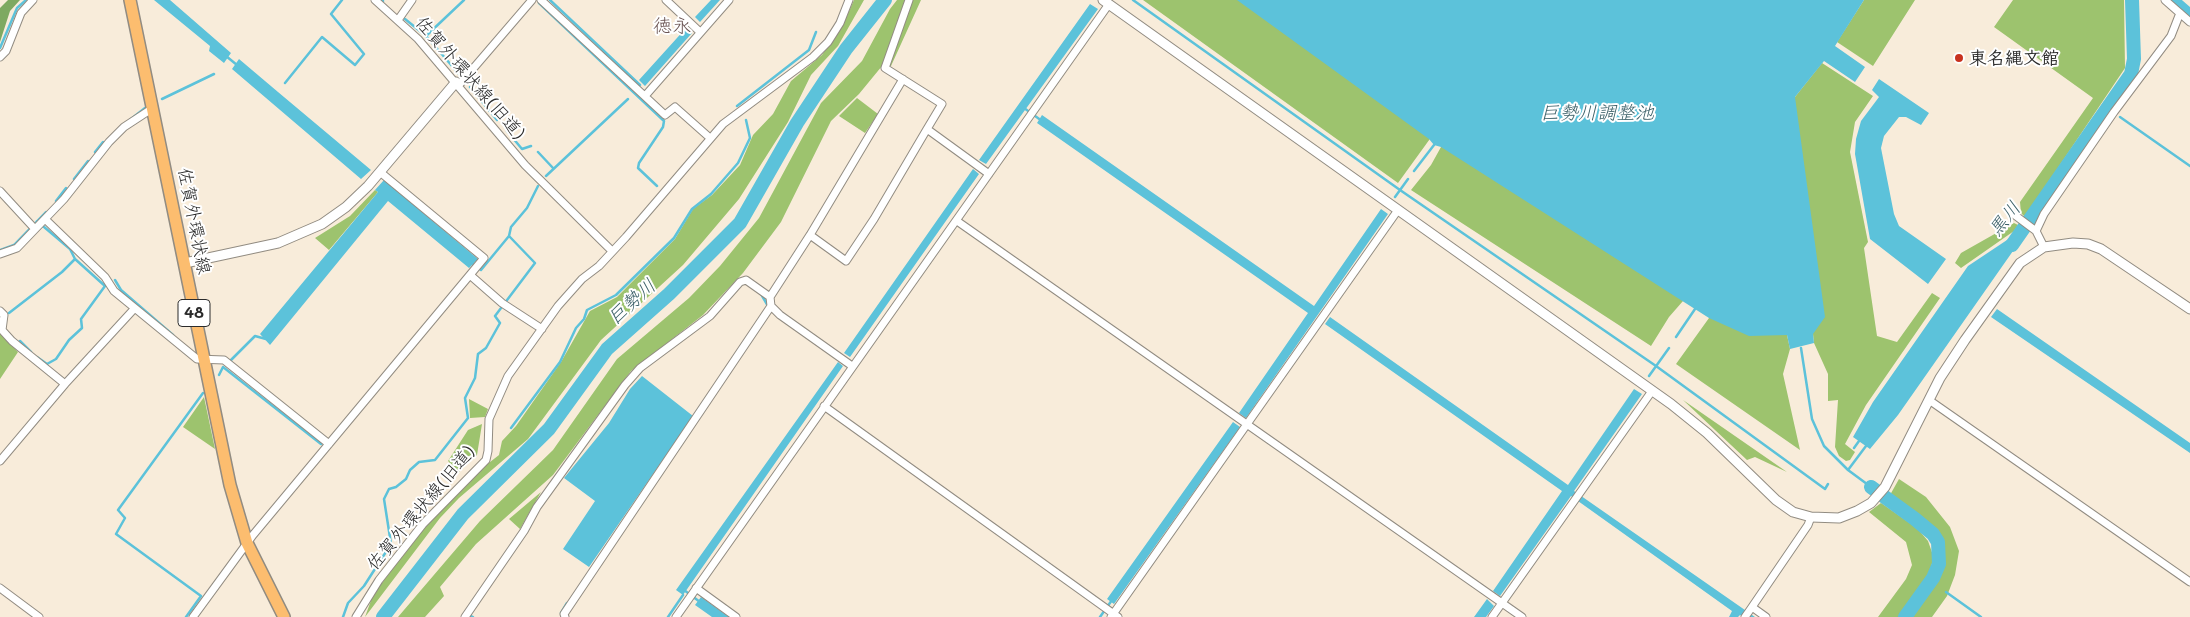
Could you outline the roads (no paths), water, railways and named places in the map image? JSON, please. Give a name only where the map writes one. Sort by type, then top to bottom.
[{"type":"main road","name":"佐賀外環状線","points":[[130,0],[230,485],[247,543],[284,617]]},
{"type":"street","points":[[0,57],[6,51],[20,13],[32,0]]},
{"type":"street","name":"佐賀外環状線(旧道)","points":[[356,617],[379,580],[423,524],[486,460],[489,419],[508,376],[558,306],[612,251],[526,165],[458,84],[398,20],[375,0]]},
{"type":"street","points":[[398,20],[412,0]]},
{"type":"street","points":[[185,263],[278,242],[304,233],[322,224],[346,207],[368,186],[532,0]]},
{"type":"street","points":[[541,0],[665,115],[675,107],[710,138]]},
{"type":"street","points":[[666,0],[696,28]]},
{"type":"street","points":[[645,96],[696,28],[729,0]]},
{"type":"street","points":[[612,251],[652,208],[710,138],[740,111],[814,58],[828,42],[840,23],[849,0]]},
{"type":"street","points":[[810,235],[846,261],[874,219],[942,104],[885,68],[909,0]]},
{"type":"street","points":[[2165,0],[2190,22]]},
{"type":"street","points":[[676,617],[1032,114],[1106,2],[1652,391],[1708,433],[1776,500],[1793,512],[1811,517],[1839,518],[1871,503],[1885,487],[1940,378],[1965,340],[2020,263],[2044,247],[2073,242],[2088,244],[2101,249],[2190,309]]},
{"type":"street","points":[[2036,231],[2044,214],[2114,112],[2171,36],[2180,13]]},
{"type":"street","points":[[852,366],[780,315],[771,306],[770,298],[903,79]]},
{"type":"street","points":[[0,254],[17,248],[37,223],[64,199],[109,142],[124,127],[153,108]]},
{"type":"street","points":[[926,129],[989,174]]},
{"type":"street","points":[[192,617],[247,543],[484,258],[380,172]]},
{"type":"street","points":[[0,191],[105,277],[114,291],[134,309],[197,359],[224,360],[329,444]]},
{"type":"street","points":[[824,406],[1111,613],[1242,422],[1323,317],[1398,210]]},
{"type":"street","points":[[2012,213],[2036,231],[2044,247]]},
{"type":"street","points":[[957,220],[1522,617]]},
{"type":"street","points":[[474,269],[505,305],[542,329]]},
{"type":"street","points":[[465,617],[519,538],[537,507],[625,385],[640,368],[710,316],[740,282],[746,280],[770,298]]},
{"type":"street","points":[[565,617],[564,614],[569,606],[771,306]]},
{"type":"street","points":[[0,461],[65,384],[134,309]]},
{"type":"street","points":[[0,311],[4,315],[2,330],[12,341],[65,384]]},
{"type":"street","points":[[1492,617],[1497,599],[1575,502],[1652,391]]},
{"type":"street","points":[[1929,400],[2190,582]]},
{"type":"street","points":[[1766,617],[1748,612],[1808,525],[1811,517]]},
{"type":"street","points":[[0,588],[39,617]]},
{"type":"street","points":[[693,593],[736,617]]},
{"type":"water","points":[[154,0],[170,0],[231,53],[224,63],[209,51],[210,46]]},
{"type":"water","points":[[711,0],[720,0],[700,22],[695,17]]},
{"type":"water","name":"巨勢川調整池","points":[[1237,0],[1864,0],[1835,46],[1865,67],[1855,82],[1824,61],[1795,97],[1825,317],[1813,334],[1814,343],[1790,349],[1787,335],[1749,336],[1709,318],[1441,147],[1434,145],[1429,139]]},
{"type":"water","points":[[1090,4],[1098,9],[986,164],[979,160]]},
{"type":"water","points":[[686,28],[692,33],[645,86],[639,80]]},
{"type":"water","points":[[239,59],[371,170],[361,179],[232,69]]},
{"type":"water","points":[[1879,79],[1929,113],[1921,125],[1906,117],[1899,117],[1884,136],[1881,148],[1894,214],[1899,226],[1946,259],[1928,284],[1870,239],[1855,154],[1856,139],[1861,121],[1879,97],[1872,90]]},
{"type":"water","points":[[1042,115],[1314,306],[1381,209],[1388,214],[1246,418],[1239,413],[1308,313],[1037,123]]},
{"type":"water","points":[[973,169],[979,174],[850,357],[844,353]]},
{"type":"water","points":[[384,180],[478,259],[469,268],[388,201],[270,345],[260,334],[378,192],[375,190]]},
{"type":"water","points":[[2020,228],[2027,231],[1898,415],[1870,449],[1853,437],[1873,402],[1968,266],[2016,234]]},
{"type":"water","points":[[1997,309],[2190,443],[2190,453],[1991,317]]},
{"type":"water","points":[[1330,317],[1568,485],[1634,389],[1642,394],[1574,491],[1755,617],[1743,617],[1740,615],[1738,617],[1729,617],[1732,611],[1571,496],[1500,596],[1493,591],[1562,491],[1325,324]]},
{"type":"water","points":[[838,362],[843,366],[683,595],[676,590]]},
{"type":"water","points":[[642,376],[693,416],[589,567],[563,549],[595,501],[564,478],[609,423],[630,389]]},
{"type":"water","points":[[1233,422],[1240,427],[1114,604],[1107,599]]},
{"type":"water","points":[[701,597],[729,617],[712,617],[695,605]]},
{"type":"water","points":[[1487,599],[1494,606],[1486,617],[1474,617]]},
{"type":"waterway","points":[[0,48],[17,8],[26,0]]},
{"type":"waterway","points":[[285,83],[322,37],[355,65],[364,54],[331,14],[342,0]]},
{"type":"waterway","points":[[426,36],[464,0]]},
{"type":"waterway","points":[[550,0],[640,85]]},
{"type":"waterway","name":"巨勢川","points":[[383,617],[463,514],[549,429],[607,349],[669,294],[740,223],[797,123],[846,49],[885,0]]},
{"type":"waterway","points":[[1133,0],[1400,190],[1656,366],[1825,489],[1828,484]]},
{"type":"waterway","name":"黒川","points":[[2012,245],[2131,74],[2134,59],[2132,0]]},
{"type":"waterway","points":[[2175,0],[2190,13]]},
{"type":"waterway","points":[[539,3],[664,121],[663,127],[639,163],[638,168],[657,186]]},
{"type":"waterway","points":[[405,19],[426,36],[459,74]]},
{"type":"waterway","points":[[737,106],[809,50],[816,32]]},
{"type":"waterway","points":[[226,56],[237,65]]},
{"type":"waterway","points":[[162,99],[214,74]]},
{"type":"waterway","points":[[470,87],[497,120]]},
{"type":"waterway","points":[[546,176],[628,99]]},
{"type":"waterway","points":[[131,119],[145,108]]},
{"type":"waterway","points":[[1024,108],[1042,121]]},
{"type":"waterway","points":[[2120,117],[2190,166]]},
{"type":"waterway","points":[[511,428],[560,362],[587,310],[616,295],[674,238],[692,209],[711,194],[738,163],[750,138],[746,120]]},
{"type":"waterway","points":[[507,131],[522,149],[531,146]]},
{"type":"waterway","points":[[95,152],[103,142]]},
{"type":"waterway","points":[[1414,171],[1434,145]]},
{"type":"waterway","points":[[538,152],[553,168]]},
{"type":"waterway","points":[[74,179],[88,161]]},
{"type":"waterway","points":[[1395,197],[1408,179]]},
{"type":"waterway","points":[[343,617],[348,603],[364,586],[391,544],[384,499],[389,489],[396,487],[406,479],[410,470],[419,462],[435,460],[468,418],[465,398],[475,378],[478,354],[486,348],[500,323],[495,316],[535,263],[509,236],[511,227],[527,208],[538,186]]},
{"type":"waterway","points":[[56,201],[66,188]]},
{"type":"waterway","points":[[0,250],[14,245],[46,212]]},
{"type":"waterway","points":[[37,221],[70,249],[75,259],[105,286],[81,319],[82,328],[69,340],[56,359],[47,364],[37,357]]},
{"type":"waterway","points":[[471,262],[481,270],[509,236]]},
{"type":"waterway","points":[[9,313],[62,272],[75,259]]},
{"type":"waterway","points":[[115,280],[121,290],[173,335]]},
{"type":"waterway","points":[[761,294],[768,306]]},
{"type":"waterway","points":[[1676,337],[1695,309]]},
{"type":"waterway","points":[[231,360],[255,336],[266,339]]},
{"type":"waterway","points":[[20,341],[31,352]]},
{"type":"waterway","points":[[1649,376],[1669,348]]},
{"type":"waterway","points":[[1801,348],[1812,419],[1824,446],[1848,470]]},
{"type":"waterway","points":[[219,375],[223,367],[321,444]]},
{"type":"waterway","points":[[186,617],[201,596],[116,534],[125,518],[118,510],[203,393]]},
{"type":"waterway","points":[[1854,448],[1859,441]]},
{"type":"waterway","points":[[1866,446],[1848,470],[1871,487]]},
{"type":"waterway","name":"黒川","points":[[1871,487],[1915,519],[1933,534],[1938,542],[1939,564],[1933,578],[1905,617]]},
{"type":"waterway","points":[[684,590],[700,602]]},
{"type":"waterway","points":[[1946,592],[1981,617]]},
{"type":"waterway","points":[[668,617],[683,595]]},
{"type":"waterway","points":[[1100,617],[1112,600]]},
{"type":"waterway","points":[[561,613],[567,603]]},
{"type":"place","name":"東名縄文館","points":[[1959,58]]},
{"type":"district","name":"徳永","points":[[672,26]]}]
